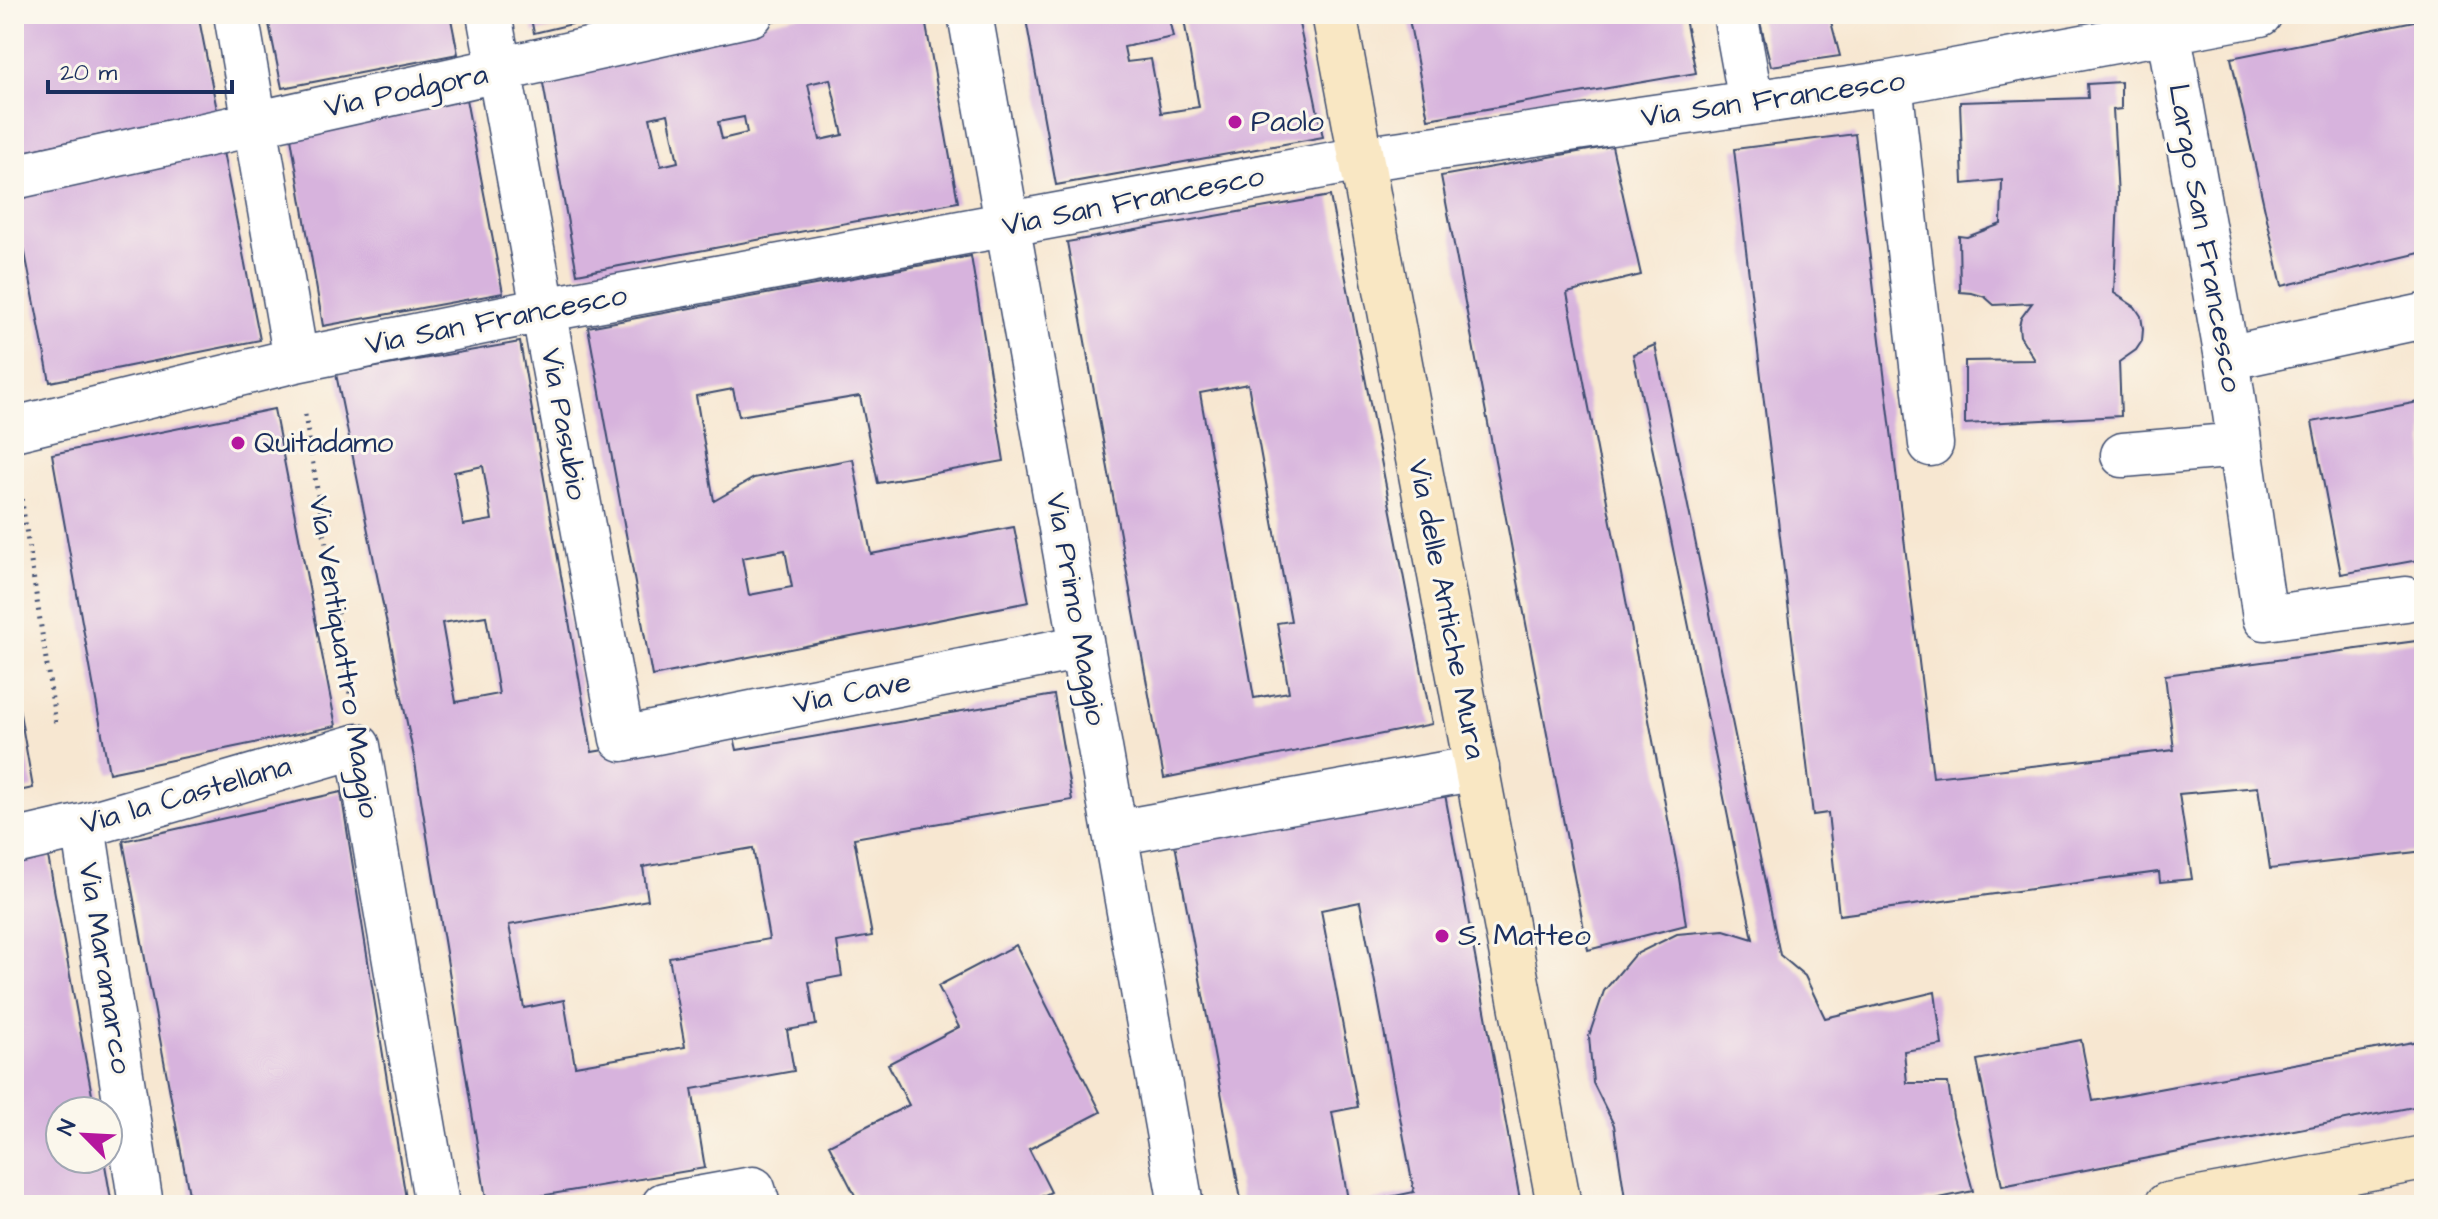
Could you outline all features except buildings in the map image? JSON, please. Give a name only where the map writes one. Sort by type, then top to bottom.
[{"type":"main road","name":"Via delle Antiche Mura","points":[[1334,14],[1559,1205]]},
{"type":"main road","points":[[2167,1205],[2424,1158]]},
{"type":"street","points":[[236,14],[296,360]]},
{"type":"street","name":"Via Pasubio","points":[[489,14],[622,739]]},
{"type":"street","name":"Via Podgora","points":[[14,177],[751,14]]},
{"type":"street","name":"Via Primo Maggio","points":[[970,14],[1181,1205]]},
{"type":"street","points":[[1735,14],[1751,102]]},
{"type":"street","name":"Via San Francesco","points":[[14,429],[296,360],[543,310],[1008,224],[1361,159],[1890,83],[2260,14]]},
{"type":"street","name":"Largo San Francesco","points":[[2168,30],[2227,358],[2265,618],[2406,599]]},
{"type":"street","points":[[1890,83],[1931,444]]},
{"type":"street","points":[[2227,358],[2424,316]]},
{"type":"street","points":[[2123,455],[2240,445]]},
{"type":"street","name":"Via Cave","points":[[622,739],[1082,647]]},
{"type":"street","name":"Via la Castellana","points":[[14,842],[83,826],[358,746]]},
{"type":"street","name":"Via Ventiquattro Maggio","points":[[358,746],[437,1205]]},
{"type":"street","points":[[1115,833],[1477,768]]},
{"type":"street","name":"Via Maramarco","points":[[83,826],[141,1205]]},
{"type":"street","points":[[664,1205],[756,1197]]},
{"type":"path","name":"Via Ventiquattro Maggio","points":[[296,360],[358,746]]},
{"type":"path","points":[[19,481],[56,725]]},
{"type":"place","name":"Paolo","points":[[1235,122]]},
{"type":"place","name":"Quitadamo","points":[[238,443]]},
{"type":"place","name":"S. Matteo","points":[[1442,936]]}]
